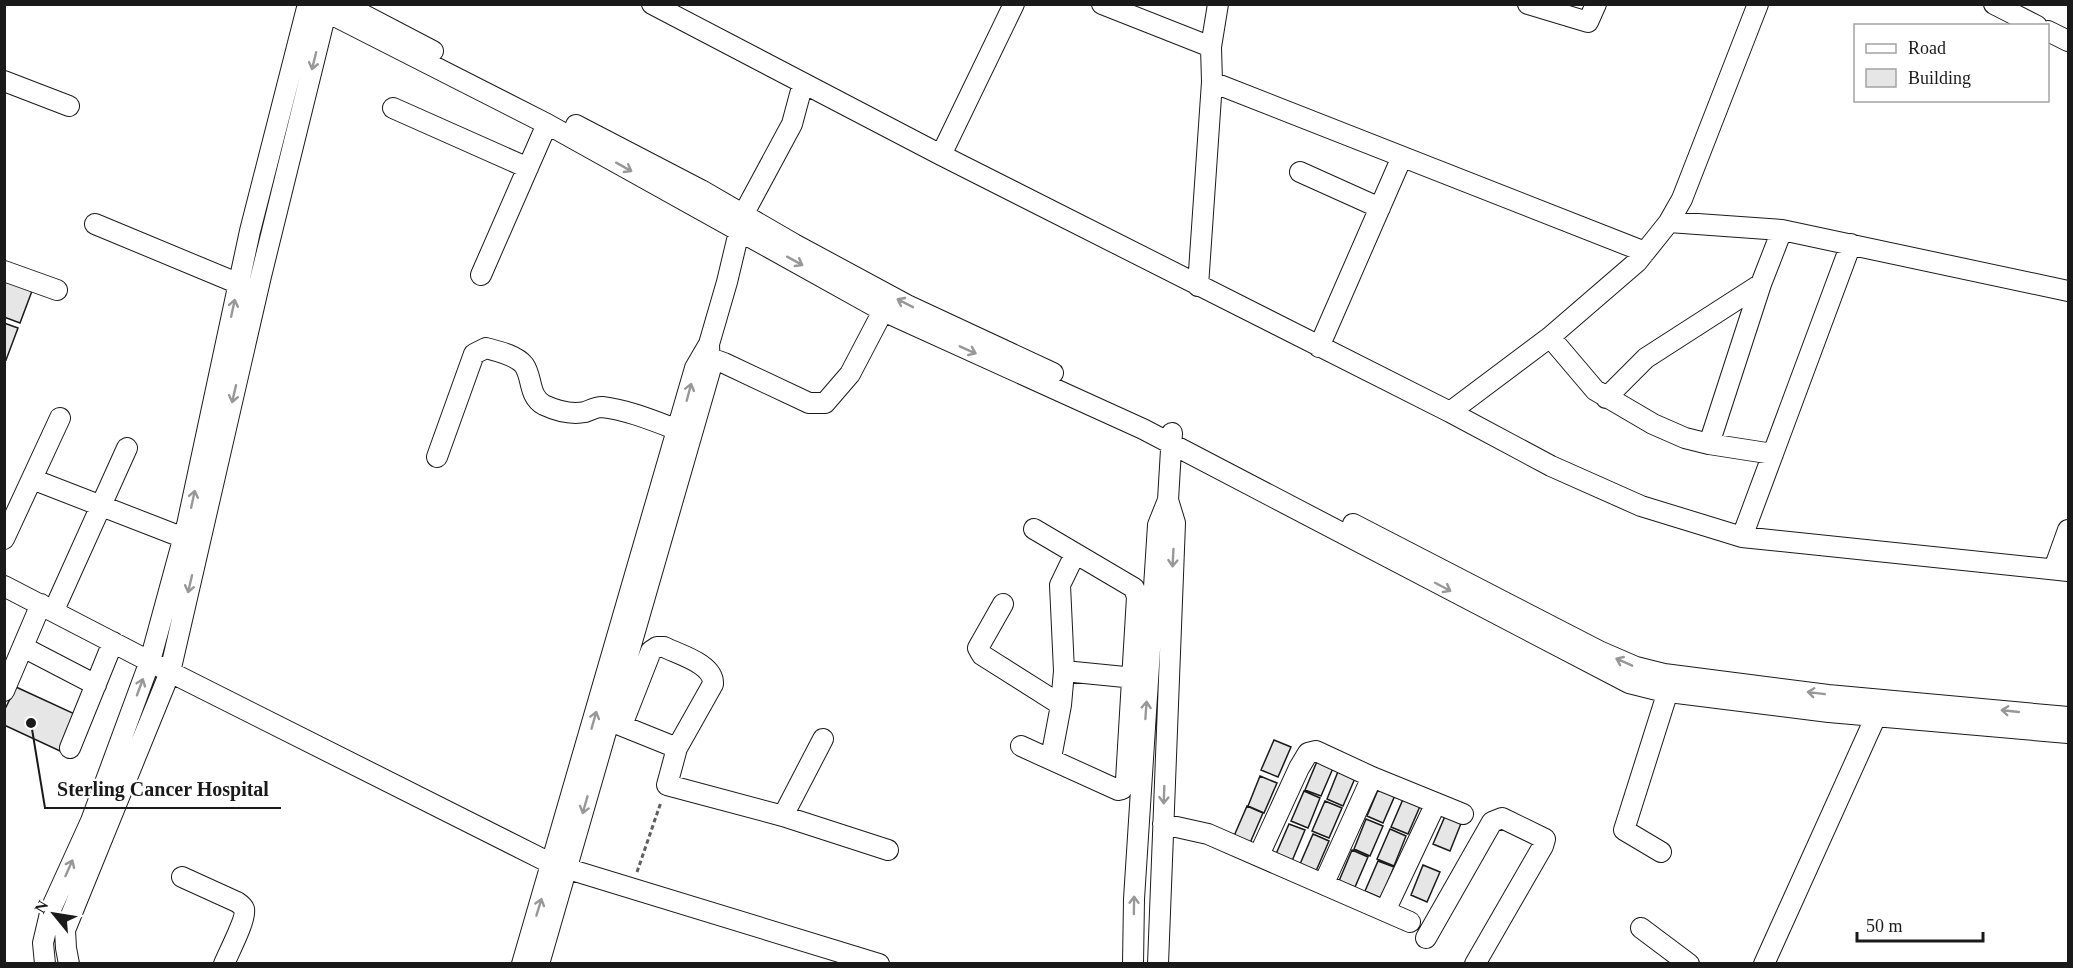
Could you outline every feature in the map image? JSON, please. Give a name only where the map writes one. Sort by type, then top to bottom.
[{"type":"street","points":[[652,4],[941,155],[1551,466],[1641,506],[1742,537],[2061,570],[2068,530]]},
{"type":"street","points":[[941,155],[1014,4]]},
{"type":"street","points":[[1102,4],[1212,47]]},
{"type":"street","points":[[1198,285],[1212,82],[1212,47],[1218,4]]},
{"type":"street","points":[[1527,4],[1588,22],[1596,4]]},
{"type":"street","points":[[1449,412],[1550,337],[1637,262],[1669,222],[1682,199],[1758,4]]},
{"type":"street","points":[[1994,4],[2033,24]]},
{"type":"street","points":[[324,6],[547,124],[741,222],[1599,651],[1636,667],[1664,674],[1828,695],[2068,717]]},
{"type":"street","points":[[324,6],[691,185],[741,222],[883,311],[1143,429],[1172,437],[1629,683],[1668,692],[1876,716],[2068,733]]},
{"type":"street","points":[[45,963],[43,943],[51,909],[91,821],[150,661],[184,538],[250,231],[324,6]]},
{"type":"street","points":[[69,963],[65,930],[170,672],[324,6]]},
{"type":"street","points":[[2049,32],[2068,41]]},
{"type":"street","points":[[4,81],[69,106]]},
{"type":"street","points":[[1212,82],[1645,252]]},
{"type":"street","points":[[615,722],[710,371],[709,351],[741,222],[792,124],[803,83]]},
{"type":"street","points":[[393,108],[528,168]]},
{"type":"street","points":[[481,275],[547,124]]},
{"type":"street","points":[[1319,348],[1398,166]]},
{"type":"street","points":[[1300,172],[1380,208]]},
{"type":"street","points":[[1669,222],[1782,230],[2068,291]]},
{"type":"street","points":[[95,224],[257,291]]},
{"type":"street","points":[[1709,444],[1761,285],[1782,230]]},
{"type":"street","points":[[1742,537],[1851,244]]},
{"type":"street","points":[[4,271],[57,290]]},
{"type":"street","points":[[1606,398],[1646,358],[1761,285]]},
{"type":"street","points":[[709,351],[724,363],[809,403],[825,403],[850,374],[883,311]]},
{"type":"street","points":[[1550,337],[1595,390],[1653,424],[1685,438],[1773,454]]},
{"type":"street","points":[[437,457],[474,354],[486,348],[522,363],[530,376],[532,392],[542,404],[566,414],[584,412],[598,407],[611,408],[678,430]]},
{"type":"street","points":[[539,963],[559,867],[695,368],[709,351]]},
{"type":"street","points":[[4,539],[60,418]]},
{"type":"street","points":[[1021,746],[1118,790],[1122,789],[1149,679],[1174,523],[1168,500],[1172,437]]},
{"type":"street","points":[[4,691],[23,647],[47,607],[100,506],[127,448]]},
{"type":"street","points":[[32,479],[184,538]]},
{"type":"street","points":[[1034,529],[1134,588],[1137,597],[1149,679],[1163,824],[1158,963]]},
{"type":"street","points":[[1051,758],[1061,705],[1064,671],[1060,585],[1075,554]]},
{"type":"street","points":[[4,586],[559,867],[868,962]]},
{"type":"street","points":[[1003,604],[978,648],[982,655],[1061,705]]},
{"type":"street","points":[[70,748],[113,642]]},
{"type":"street","points":[[23,647],[96,685]]},
{"type":"street","points":[[522,963],[615,722],[651,651],[657,647],[664,647],[706,668],[711,672],[713,679],[713,684],[677,748],[667,785],[783,816],[888,850]]},
{"type":"street","points":[[1064,671],[1149,679]]},
{"type":"street","points":[[1133,963],[1134,899],[1149,679]]},
{"type":"street","points":[[1661,852],[1624,830],[1668,692]]},
{"type":"street","points":[[1764,963],[1876,716]]},
{"type":"street","points":[[615,722],[677,748]]},
{"type":"street","points":[[783,816],[823,739]]},
{"type":"street","points":[[1259,855],[1308,753],[1316,751],[1372,777],[1463,814]]},
{"type":"street","points":[[1324,883],[1372,777]]},
{"type":"street","points":[[1386,911],[1436,803]]},
{"type":"street","points":[[1426,938],[1492,822],[1502,818],[1545,839],[1475,963]]},
{"type":"street","points":[[1163,824],[1208,834],[1410,922]]},
{"type":"street","points":[[182,877],[237,902],[243,907],[245,912],[224,963]]},
{"type":"street","points":[[1641,928],[1689,963]]},
{"type":"path","points":[[631,888],[667,785]]},
{"type":"building","points":[[4,281],[32,291],[20,323],[4,317]]},
{"type":"building","points":[[4,323],[18,328],[6,360],[4,359]]},
{"type":"building","points":[[16,687],[77,715],[60,751],[4,725],[4,711]]},
{"type":"building","points":[[1274,740],[1291,747],[1278,777],[1261,770]]},
{"type":"building","points":[[1318,759],[1334,766],[1321,796],[1305,790]]},
{"type":"building","points":[[1339,769],[1356,776],[1343,806],[1327,799]]},
{"type":"building","points":[[1260,776],[1277,783],[1264,813],[1248,806]]},
{"type":"building","points":[[1380,785],[1396,793],[1383,823],[1367,816]]},
{"type":"building","points":[[1304,791],[1320,798],[1308,828],[1291,821]]},
{"type":"building","points":[[1404,797],[1421,804],[1408,834],[1391,827]]},
{"type":"building","points":[[1325,801],[1342,808],[1329,838],[1312,831]]},
{"type":"building","points":[[1247,806],[1263,813],[1250,843],[1234,836]]},
{"type":"building","points":[[1446,814],[1462,821],[1450,851],[1433,844]]},
{"type":"building","points":[[1366,819],[1383,826],[1370,856],[1354,849]]},
{"type":"building","points":[[1289,824],[1305,830],[1292,861],[1276,854]]},
{"type":"building","points":[[1390,829],[1406,836],[1394,866],[1377,859]]},
{"type":"building","points":[[1313,834],[1329,841],[1316,871],[1300,864]]},
{"type":"building","points":[[1352,850],[1368,857],[1355,887],[1339,881]]},
{"type":"building","points":[[1378,861],[1394,867],[1381,898],[1365,891]]},
{"type":"building","points":[[1423,865],[1440,872],[1427,902],[1411,895]]},
{"type":"place","name":"Sterling Cancer Hospital","points":[[31,723]]}]
